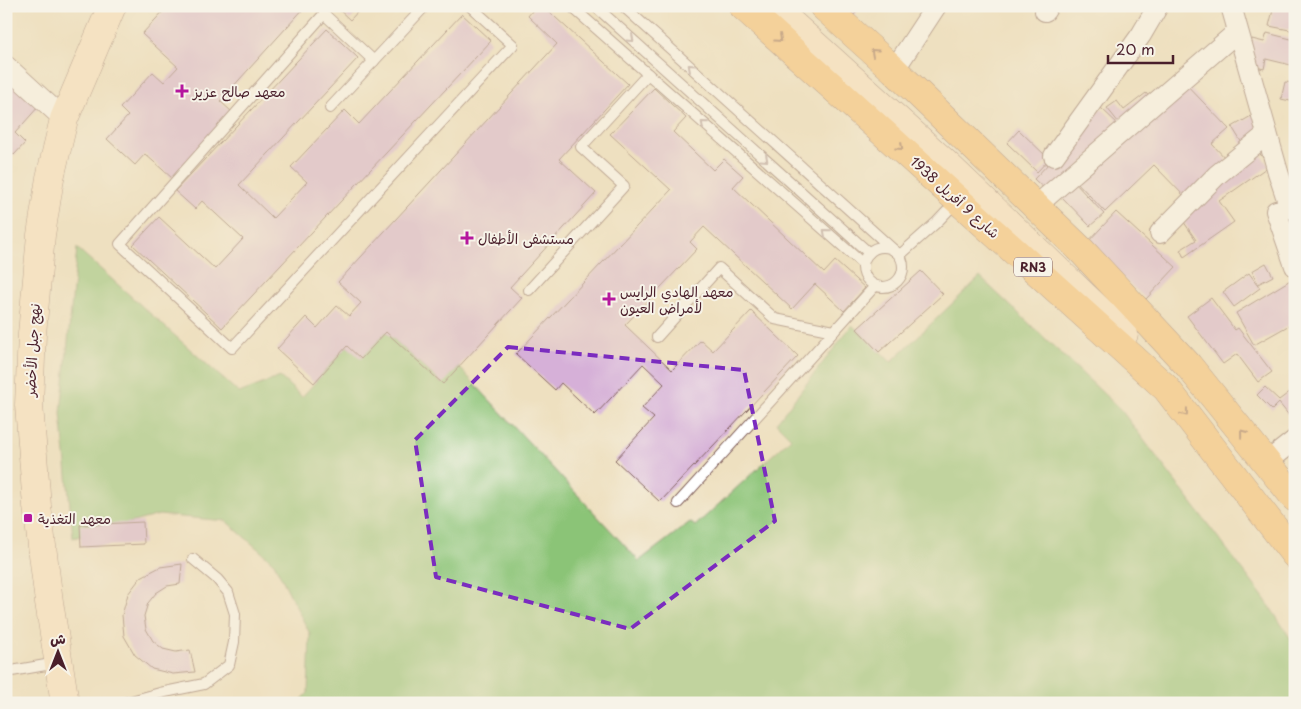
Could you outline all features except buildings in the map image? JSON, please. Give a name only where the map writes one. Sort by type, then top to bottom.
[{"type":"main road","name":"نهج جبل الأخضر","points":[[65,703],[49,602],[37,506],[29,405],[32,334],[41,235],[50,178],[64,119],[112,6]]},
{"type":"main road","name":"شارع 9 أفريل 1938","points":[[743,6],[1166,388]]},
{"type":"main road","name":"شارع 9 أفريل 1938","points":[[772,6],[944,162],[1116,325],[1145,356],[1166,388],[1295,555]]},
{"type":"main road","points":[[796,6],[1075,256],[1188,365]]},
{"type":"main road","points":[[823,6],[894,70],[1081,250],[1188,365],[1295,498]]},
{"type":"street","points":[[894,70],[936,6]]},
{"type":"street","points":[[1054,156],[1141,35],[1158,6]]},
{"type":"street","points":[[1230,6],[1267,134],[1286,172],[1290,208],[1276,211],[1295,266]]},
{"type":"street","points":[[1036,206],[1237,32]]},
{"type":"street","points":[[6,66],[64,119]]},
{"type":"street","points":[[1160,233],[1217,176],[1267,134]]},
{"type":"street","points":[[1267,462],[1295,440]]},
{"type":"lane","points":[[330,108],[425,6]]},
{"type":"lane","points":[[374,60],[324,14],[120,244],[232,348],[513,45],[470,6]]},
{"type":"lane","points":[[571,6],[863,264]]},
{"type":"lane","points":[[595,6],[869,253]]},
{"type":"lane","points":[[624,6],[898,254],[903,266],[902,275],[897,282],[882,288],[875,286],[867,280],[863,272],[863,264],[869,253],[876,248],[882,247],[890,248],[898,254]]},
{"type":"lane","points":[[529,290],[624,186],[581,147],[648,74]]},
{"type":"lane","points":[[898,254],[937,222],[958,199]]},
{"type":"lane","points":[[657,337],[718,268],[775,319],[834,331]]},
{"type":"lane","points":[[678,503],[875,286]]},
{"type":"lane","points":[[124,703],[204,684],[229,665],[234,642],[235,614],[228,592],[217,579],[193,559]]},
{"type":"lane","points":[[6,672],[58,663]]},
{"type":"highlighted area","points":[[508,347],[744,370],[775,521],[630,629],[436,577],[415,440]]},
{"type":"green space","points":[[77,248],[239,393],[280,377],[302,397],[347,346],[361,358],[386,332],[442,384],[459,367],[639,561],[690,522],[695,526],[791,438],[776,423],[852,325],[891,362],[980,277],[1121,410],[1264,598],[1295,645],[1295,703],[298,703],[308,693],[310,634],[274,563],[226,521],[159,515],[73,538],[61,413]]},
{"type":"place","name":"معهد صالح عزيز","points":[[182,91]]},
{"type":"place","name":"مستشفى الأطفال","points":[[467,238]]},
{"type":"place","name":"معهد الهادي الرايس لأمراض العيون","points":[[609,299]]},
{"type":"place","name":"معهد التغذية","points":[[28,518]]}]
